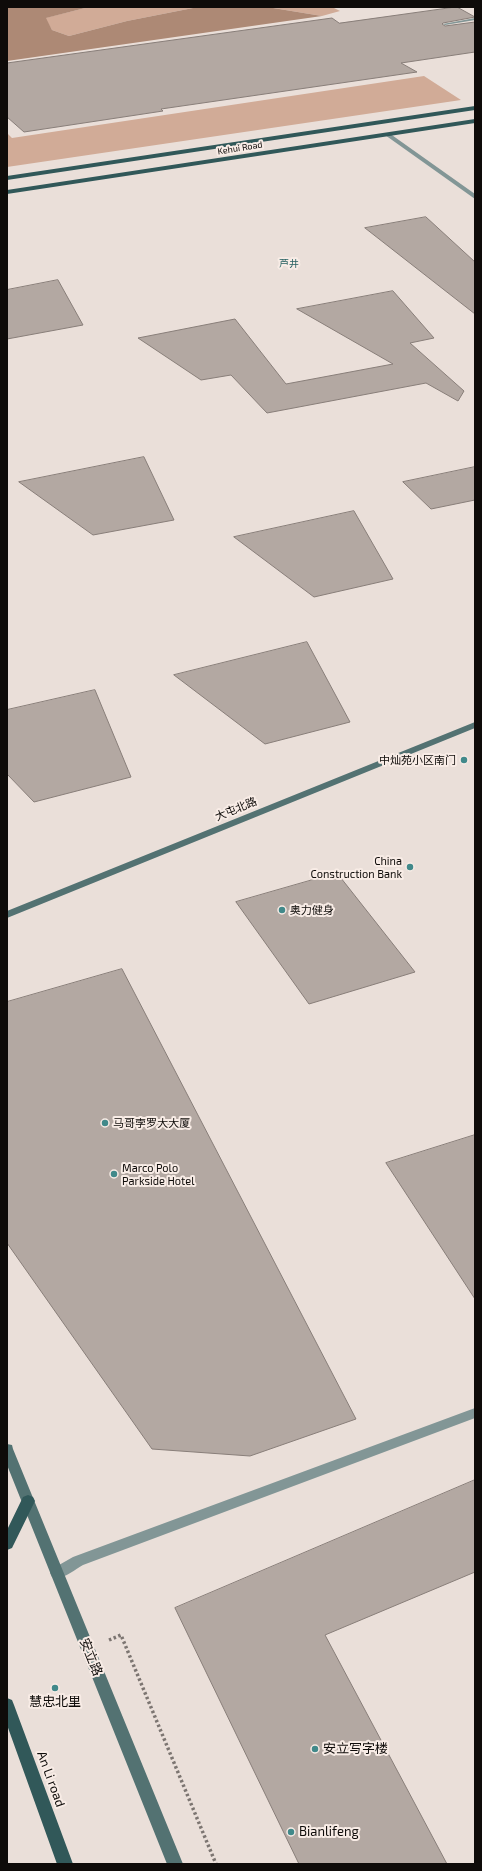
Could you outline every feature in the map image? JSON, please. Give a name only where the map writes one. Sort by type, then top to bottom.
[{"type":"main road","name":"Kehui Road","points":[[7,178],[475,108]]},
{"type":"main road","name":"Kehui Road","points":[[7,192],[475,121]]},
{"type":"main road","points":[[7,1544],[28,1502]]},
{"type":"main road","name":"An Li road","points":[[7,1705],[65,1864]]},
{"type":"street","points":[[445,24],[475,19]]},
{"type":"street","points":[[387,134],[475,196]]},
{"type":"street","name":"大屯北路","points":[[7,915],[475,725]]},
{"type":"street","points":[[57,1573],[78,1561],[475,1413]]},
{"type":"street","name":"安立路","points":[[7,1449],[174,1864]]},
{"type":"path","points":[[88,1648],[121,1635],[216,1864]]},
{"type":"shaded area","points":[[7,7],[89,7],[46,18],[52,30],[69,36],[127,21],[193,8],[267,7],[322,16],[7,61]]},
{"type":"shaded area","points":[[89,7],[222,7],[193,8],[127,21],[69,36],[52,30],[45,18]]},
{"type":"shaded area","points":[[267,7],[332,7],[340,11],[322,16]]},
{"type":"shaded area","points":[[424,76],[461,100],[7,167],[7,133],[12,138]]},
{"type":"building","points":[[457,7],[475,17],[442,24],[445,26],[475,22],[475,52],[401,63],[417,72],[161,109],[163,111],[24,132],[7,117],[7,63],[332,18],[339,23]]},
{"type":"building","points":[[426,217],[475,262],[475,314],[365,228]]},
{"type":"building","points":[[58,280],[83,325],[7,339],[7,290]]},
{"type":"building","points":[[393,291],[434,338],[410,343],[464,391],[458,401],[426,383],[267,413],[231,375],[201,380],[138,338],[235,319],[286,384],[393,364],[297,309]]},
{"type":"building","points":[[144,457],[174,520],[93,535],[19,482]]},
{"type":"building","points":[[475,467],[475,500],[431,509],[403,482]]},
{"type":"building","points":[[354,511],[393,579],[314,597],[234,537]]},
{"type":"building","points":[[307,642],[350,722],[265,744],[174,675]]},
{"type":"building","points":[[95,690],[131,777],[34,802],[7,774],[7,710]]},
{"type":"building","points":[[337,873],[415,972],[309,1004],[236,902]]},
{"type":"building","name":"马哥孛罗大大厦","points":[[122,969],[356,1419],[250,1456],[152,1449],[7,1243],[7,1002]]},
{"type":"building","points":[[475,1135],[475,1299],[386,1163]]},
{"type":"building","name":"安立写字楼","points":[[475,1480],[475,1572],[325,1635],[447,1864],[299,1864],[175,1608]]},
{"type":"place","name":"中灿苑小区南门","points":[[464,760]]},
{"type":"place","name":"China Construction Bank","points":[[410,867]]},
{"type":"place","name":"奥力健身","points":[[282,910]]},
{"type":"place","name":"马哥孛罗大大厦","points":[[105,1123]]},
{"type":"place","name":"Marco Polo Parkside Hotel","points":[[114,1174]]},
{"type":"place","name":"慧忠北里","points":[[55,1688]]},
{"type":"place","name":"安立写字楼","points":[[315,1749]]},
{"type":"place","name":"Bianlifeng","points":[[291,1832]]},
{"type":"district","name":"芦井","points":[[289,264]]}]
